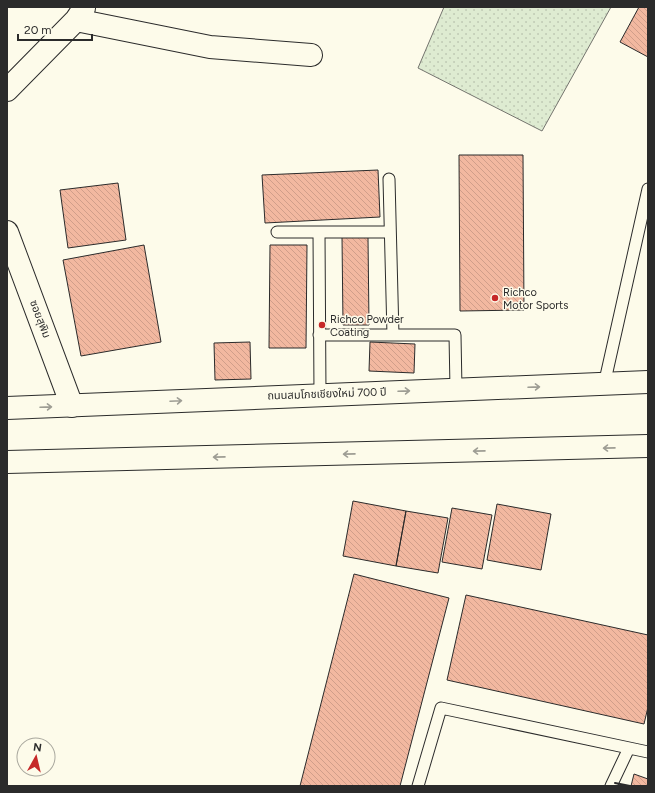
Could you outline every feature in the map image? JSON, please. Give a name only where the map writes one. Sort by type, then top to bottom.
[{"type":"main road","points":[[7,90],[80,14],[118,30],[210,46],[311,55]]},
{"type":"main road","name":"ซอยสุพิม","points":[[7,232],[72,406]]},
{"type":"main road","name":"ถนนสมโภชเชียงใหม่ 700 ปี","points":[[7,408],[320,394],[648,382]]},
{"type":"main road","points":[[7,462],[648,446]]},
{"type":"lane","points":[[389,180],[393,335]]},
{"type":"lane","points":[[604,384],[648,189]]},
{"type":"lane","points":[[277,232],[390,232]]},
{"type":"lane","points":[[319,232],[320,394]]},
{"type":"lane","points":[[319,334],[455,335],[456,390]]},
{"type":"lane","points":[[418,786],[441,708],[648,752]]},
{"type":"lane","points":[[611,786],[629,748]]},
{"type":"green space","points":[[444,7],[611,7],[542,131],[418,68]]},
{"type":"building","points":[[639,7],[648,7],[648,57],[620,42]]},
{"type":"building","points":[[459,155],[523,155],[524,310],[460,311]]},
{"type":"building","points":[[378,170],[380,217],[265,223],[262,175]]},
{"type":"building","points":[[118,183],[126,240],[68,248],[60,190]]},
{"type":"building","points":[[342,237],[368,237],[369,325],[343,325]]},
{"type":"building","points":[[144,245],[161,342],[81,356],[63,260]]},
{"type":"building","points":[[270,245],[307,245],[306,348],[269,348]]},
{"type":"building","points":[[250,342],[251,379],[215,380],[214,343]]},
{"type":"building","points":[[370,342],[415,344],[414,373],[369,371]]},
{"type":"building","points":[[353,501],[406,511],[396,566],[343,556]]},
{"type":"building","points":[[497,504],[551,514],[541,570],[487,560]]},
{"type":"building","points":[[452,508],[492,515],[482,569],[442,562]]},
{"type":"building","points":[[406,511],[448,518],[438,573],[396,566]]},
{"type":"building","points":[[354,574],[449,598],[400,786],[300,786]]},
{"type":"building","points":[[466,595],[648,635],[648,707],[644,724],[447,680]]},
{"type":"building","points":[[634,774],[648,779],[648,786],[631,786]]},
{"type":"wall","points":[[615,783],[630,786]]},
{"type":"place","name":"Richco Motor Sports","points":[[495,298]]},
{"type":"place","name":"Richco Powder Coating","points":[[322,325]]}]
